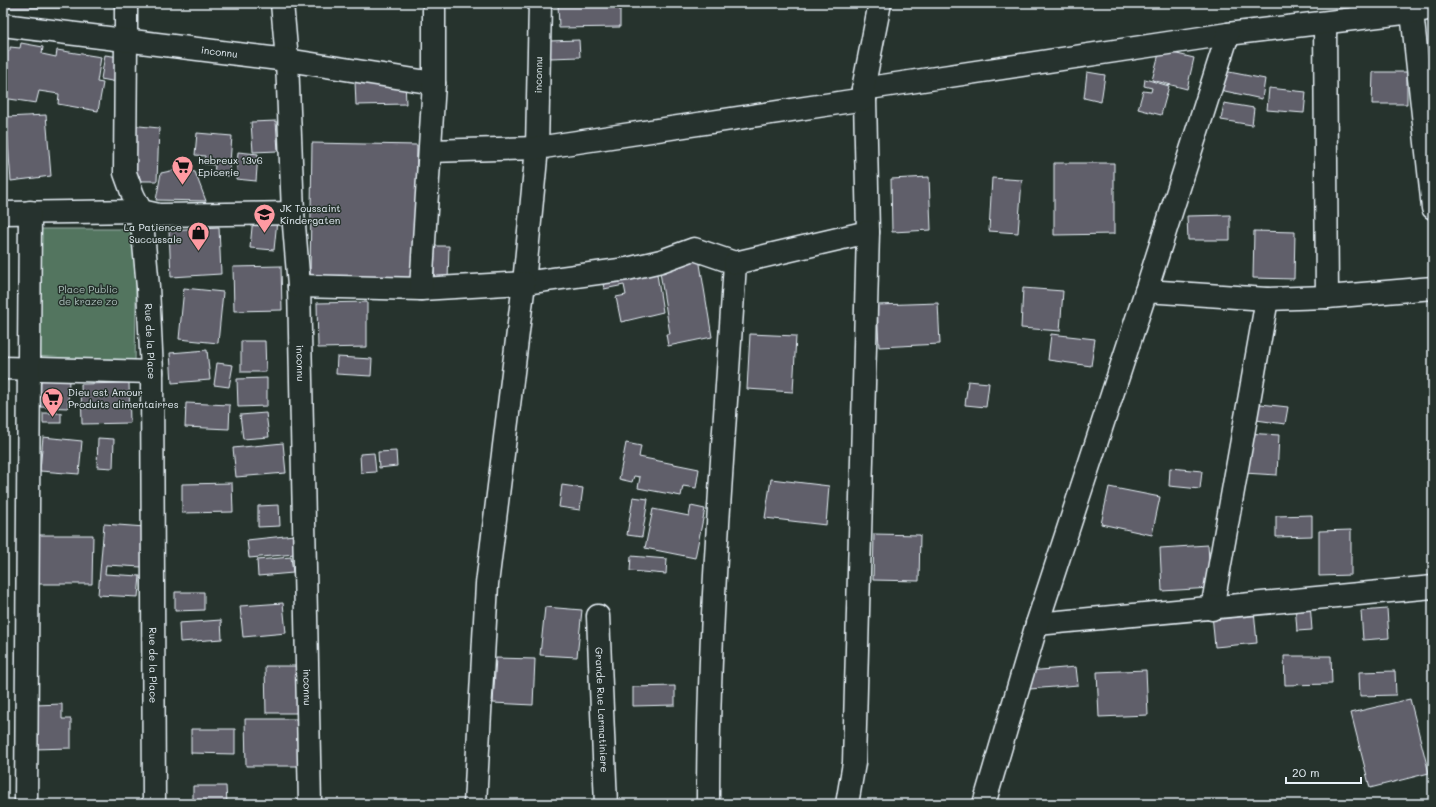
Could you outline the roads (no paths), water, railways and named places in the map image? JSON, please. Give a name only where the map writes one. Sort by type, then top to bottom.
[{"type":"street","name":"Rue de la Place","points":[[126,3],[125,173],[132,195],[141,211],[148,287],[152,372],[154,804]]},
{"type":"street","name":"inconnu","points":[[282,3],[287,60],[293,213],[299,286],[310,804]]},
{"type":"street","points":[[421,289],[434,83],[434,3]]},
{"type":"street","name":"inconnu","points":[[475,804],[487,584],[524,283],[537,148],[540,3]]},
{"type":"street","points":[[847,804],[854,763],[868,232],[864,94],[880,3]]},
{"type":"street","points":[[430,151],[537,148],[1228,34],[1325,24],[1433,8]]},
{"type":"street","points":[[1412,12],[1433,208]]},
{"type":"street","points":[[1325,24],[1327,296]]},
{"type":"street","name":"inconnu","points":[[3,25],[287,60],[434,83]]},
{"type":"street","points":[[984,804],[1037,624],[1228,34]]},
{"type":"street","points":[[3,213],[141,211],[159,215],[293,213]]},
{"type":"street","points":[[26,804],[30,212]]},
{"type":"street","points":[[299,286],[421,289],[524,283],[627,269],[661,261],[694,249],[735,263],[868,232]]},
{"type":"street","points":[[708,804],[708,741],[714,599],[735,263]]},
{"type":"street","points":[[1146,291],[1267,299],[1433,288]]},
{"type":"street","points":[[1212,609],[1267,299]]},
{"type":"street","points":[[3,368],[152,372]]},
{"type":"street","points":[[1037,624],[1212,609],[1433,587]]},
{"type":"street","name":"Grande Rue Larmatiniere","points":[[598,616],[606,804]]},
{"type":"place","name":"hebreux 13v6 Epicerie","points":[[182,186]]},
{"type":"place","name":"JK Toussaint Kindergaten","points":[[264,234]]},
{"type":"place","name":"La Patience Succussale","points":[[198,252]]},
{"type":"place","name":"Dieu est Amour Produits alimentairres","points":[[52,418]]},
{"type":"park label","name":"Place Public de kraze zo","points":[[88,294]]}]
